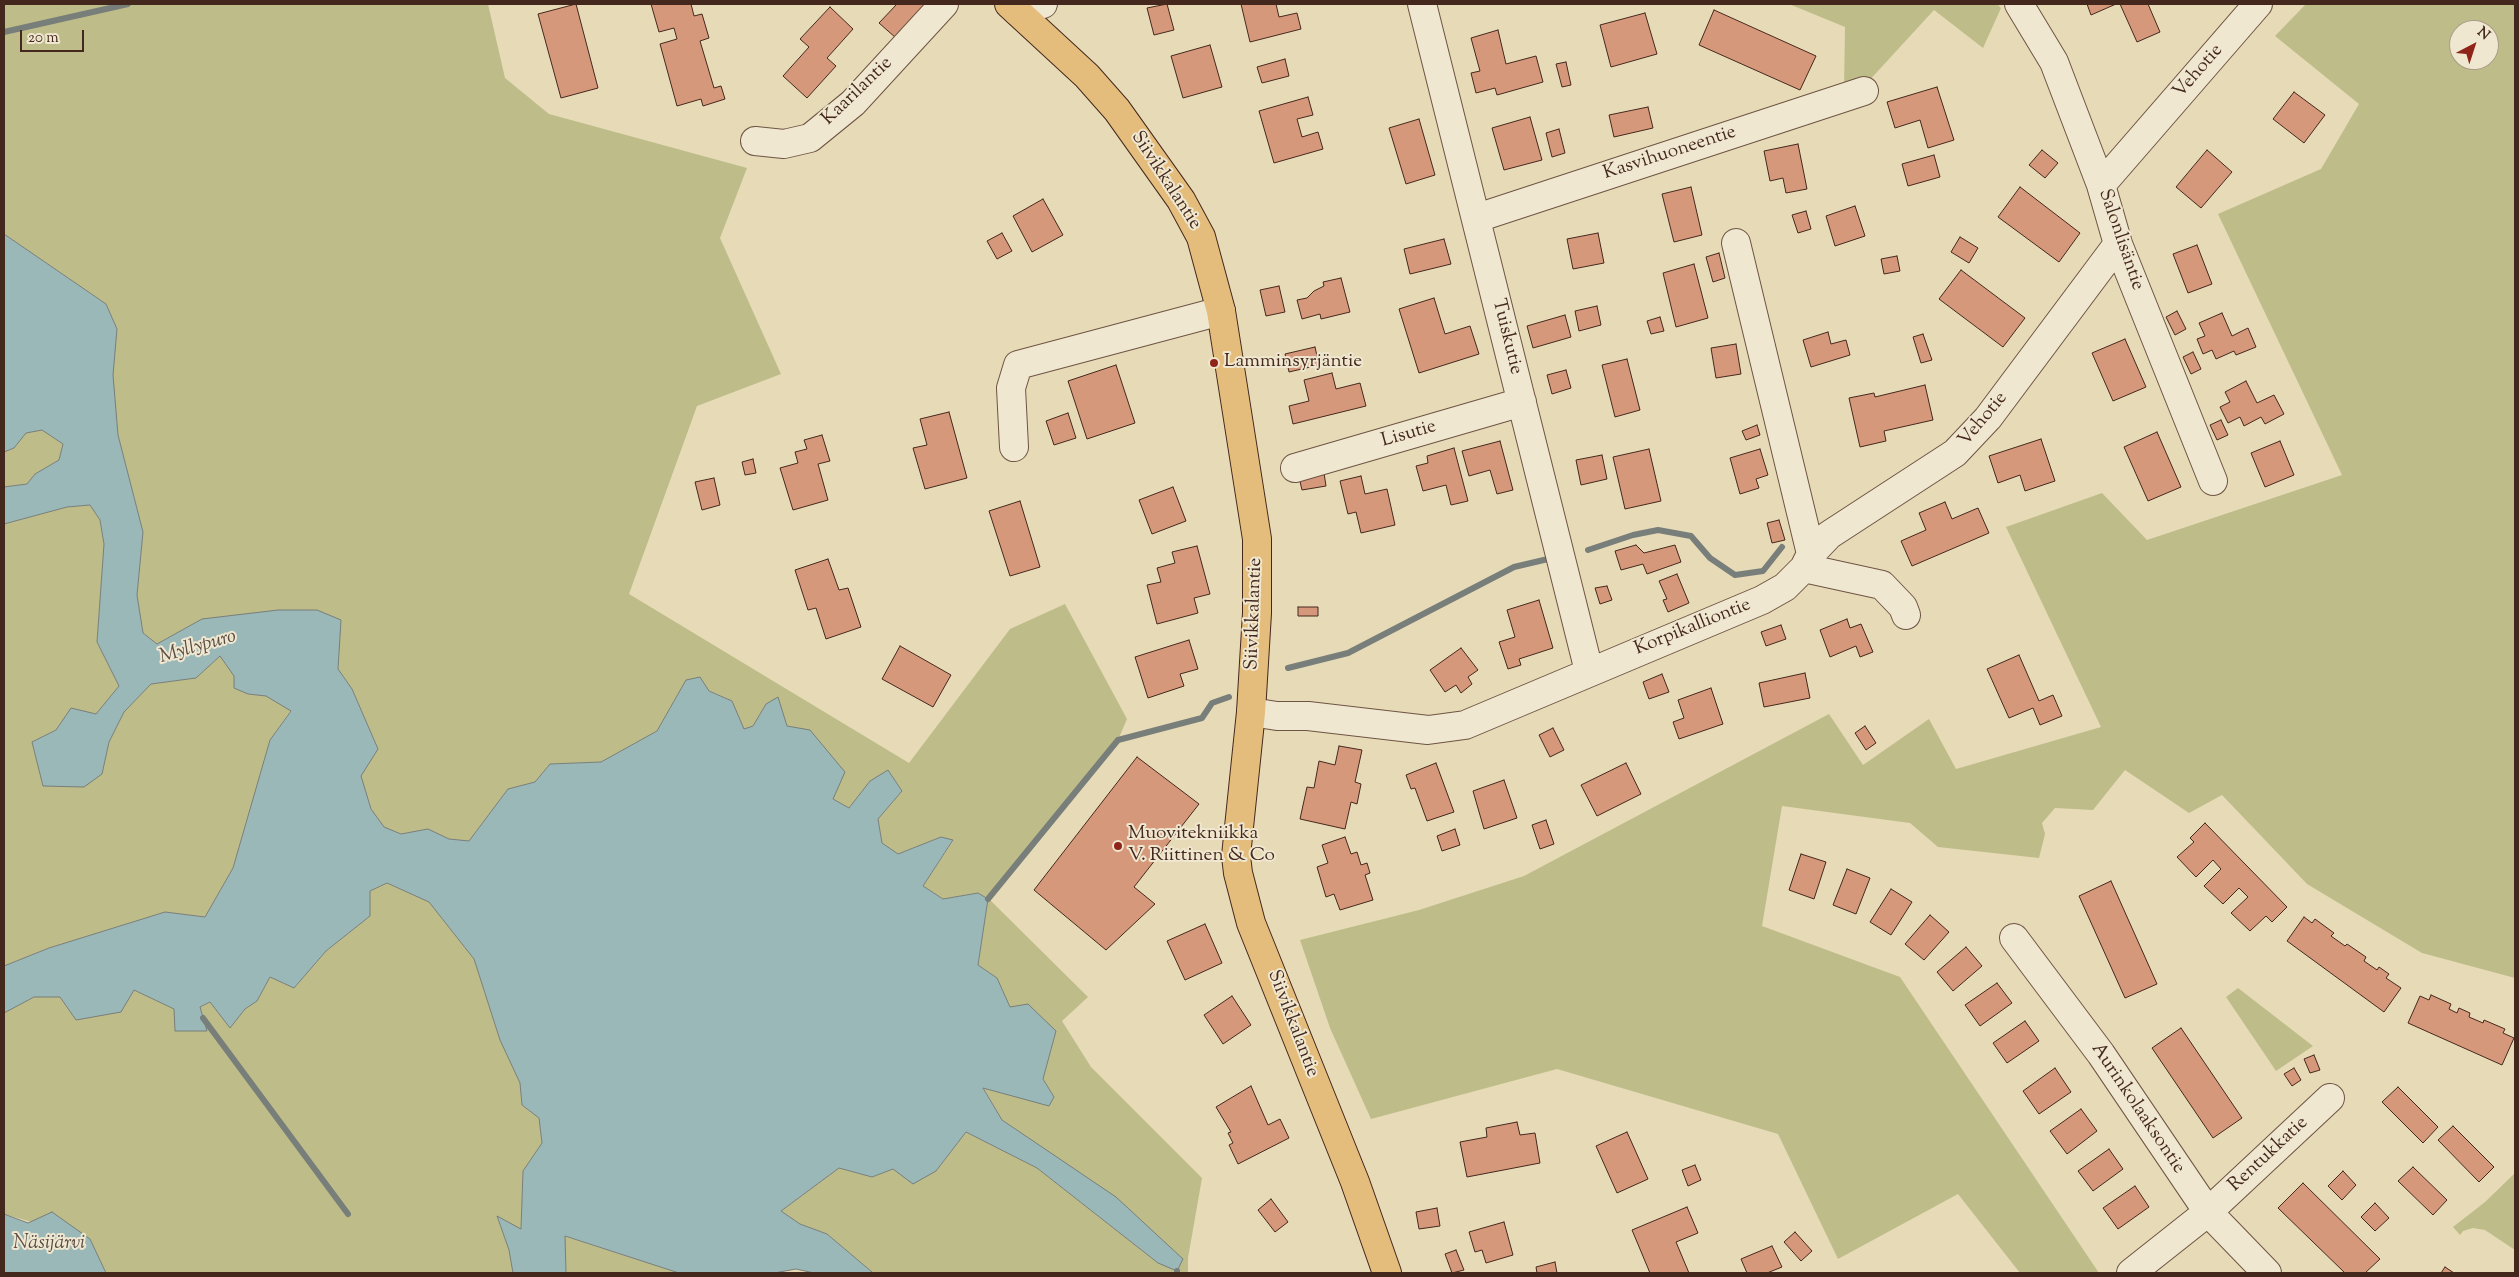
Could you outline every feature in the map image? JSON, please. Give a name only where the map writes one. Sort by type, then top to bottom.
[{"type":"main road","name":"Siivikkalantie","points":[[1013,8],[1101,92],[1182,200],[1201,237],[1221,311],[1257,539],[1257,613],[1251,712],[1236,856],[1241,888],[1251,922],[1355,1182],[1387,1273]]},
{"type":"street","name":"Kaarilantie","points":[[755,141],[784,144],[810,138],[852,103],[944,4]]},
{"type":"street","points":[[1013,8],[1043,4]]},
{"type":"street","name":"Tuiskutie","points":[[1422,4],[1589,671]]},
{"type":"street","name":"Salonlisäntie","points":[[2019,4],[2054,62],[2100,185],[2118,244],[2213,481]]},
{"type":"street","name":"Vehotie","points":[[2100,185],[2258,4]]},
{"type":"street","name":"Kasvihuoneentie","points":[[1477,218],[1864,91]]},
{"type":"street","points":[[1736,243],[1808,561],[1882,586],[1903,607],[1906,615]]},
{"type":"street","name":"Vehotie","points":[[1808,561],[1829,535],[1955,453],[1988,418],[2118,244]]},
{"type":"street","points":[[1014,447],[1011,388],[1018,365],[1221,311]]},
{"type":"street","name":"Lisutie","points":[[1295,468],[1522,402]]},
{"type":"street","name":"Korpikalliontie","points":[[1251,712],[1277,716],[1308,716],[1428,730],[1465,725],[1589,671],[1762,600],[1785,587],[1808,561]]},
{"type":"street","name":"Aurinkolaaksontie","points":[[2014,938],[2101,1054],[2208,1212],[2267,1273]]},
{"type":"street","name":"Rentukkatie","points":[[2131,1273],[2208,1212],[2330,1098]]},
{"type":"shaded area","points":[[4,4],[488,4],[505,78],[549,114],[747,168],[720,238],[781,374],[697,406],[629,594],[909,763],[1010,629],[1065,604],[1127,719],[1118,740],[989,899],[1088,997],[1062,1021],[1091,1067],[1202,1178],[1188,1258],[1188,1273],[871,1273],[827,1234],[800,1224],[781,1211],[839,1168],[872,1177],[893,1169],[936,1171],[966,1132],[1037,1168],[1158,1263],[1053,1155],[1002,1120],[983,1087],[1054,1097],[1043,1079],[1056,1031],[1010,1007],[997,978],[978,965],[988,899],[978,893],[943,899],[923,886],[953,841],[941,837],[898,854],[882,843],[878,819],[902,791],[888,771],[870,781],[849,808],[833,799],[787,727],[766,704],[753,726],[743,730],[732,701],[686,680],[657,731],[601,762],[550,764],[535,782],[508,789],[469,841],[449,839],[428,829],[401,834],[384,828],[371,809],[360,776],[378,749],[352,689],[338,669],[340,620],[202,619],[157,644],[143,633],[137,595],[143,532],[118,435],[112,375],[117,329],[106,304],[4,234]]},
{"type":"shaded area","points":[[1789,4],[1997,4],[2001,8],[1983,48],[1934,10],[1866,84],[1844,90],[1845,27]]},
{"type":"shaded area","points":[[2306,4],[2515,4],[2515,978],[2422,953],[2307,884],[2222,795],[2189,813],[2125,770],[2093,810],[2055,808],[2042,823],[2045,834],[2039,858],[1938,847],[1910,823],[1782,806],[1762,926],[1900,977],[2099,1273],[2020,1273],[1958,1194],[1838,1259],[1778,1134],[1557,1069],[1371,1119],[1330,1028],[1300,940],[1419,910],[1524,876],[1829,714],[1863,765],[1929,719],[1956,769],[2101,727],[2006,527],[2102,493],[2147,540],[2342,475],[2218,214],[2321,169],[2359,104],[2275,36]]},
{"type":"shaded area","points":[[42,429],[63,444],[59,460],[35,474],[27,484],[4,487],[4,452],[14,448],[26,433]]},
{"type":"shaded area","points":[[90,505],[100,520],[104,544],[97,642],[119,686],[96,714],[71,709],[56,730],[32,742],[43,786],[102,774],[109,742],[124,712],[151,684],[196,678],[220,656],[248,694],[266,696],[291,710],[270,740],[233,868],[205,917],[165,912],[49,948],[4,966],[4,524],[67,507]]},
{"type":"shaded area","points":[[387,883],[429,902],[474,959],[500,1040],[520,1083],[522,1105],[539,1118],[542,1143],[523,1171],[521,1230],[497,1217],[509,1250],[513,1273],[106,1273],[90,1239],[4,1214],[4,1013],[34,997],[60,997],[76,1020],[134,990],[174,1009],[200,1007],[211,1002],[230,1028],[245,1009],[257,1001],[270,977],[294,988],[326,951],[370,916],[370,891]]},
{"type":"shaded area","points":[[2238,988],[2313,1046],[2276,1071],[2226,997]]},
{"type":"shaded area","points":[[2515,1173],[2515,1250],[2485,1230],[2473,1228],[2463,1231],[2460,1235],[2453,1227],[2485,1202]]},
{"type":"shaded area","points":[[564,1236],[649,1263],[679,1273],[566,1273]]},
{"type":"water","name":"Myllypuro","points":[[4,234],[106,304],[117,329],[113,375],[118,435],[143,532],[137,595],[143,633],[157,644],[202,619],[278,610],[317,610],[341,620],[338,669],[352,689],[378,749],[361,776],[371,809],[384,827],[401,834],[428,829],[449,839],[469,841],[508,789],[535,782],[550,764],[601,762],[657,731],[686,680],[700,677],[709,691],[732,701],[744,729],[753,726],[766,704],[778,697],[787,726],[810,730],[845,772],[833,799],[849,808],[870,781],[888,770],[902,791],[878,819],[882,843],[898,854],[941,837],[953,840],[923,886],[943,899],[978,893],[988,899],[978,965],[997,978],[1010,1007],[1028,1004],[1056,1031],[1043,1079],[1054,1097],[1049,1106],[983,1088],[1002,1120],[1116,1197],[1183,1259],[1177,1271],[1158,1263],[1037,1168],[966,1132],[936,1171],[913,1184],[893,1169],[872,1177],[839,1168],[781,1211],[800,1224],[827,1234],[871,1273],[814,1273],[796,1269],[774,1273],[679,1273],[565,1236],[566,1273],[513,1273],[509,1250],[497,1216],[521,1229],[523,1171],[542,1143],[539,1118],[522,1105],[520,1083],[500,1040],[474,959],[429,902],[387,883],[370,891],[370,916],[326,951],[294,988],[270,977],[257,1001],[245,1009],[230,1028],[210,1002],[200,1007],[207,1031],[175,1031],[174,1009],[134,990],[121,1012],[76,1020],[60,997],[34,997],[4,1013],[4,966],[49,948],[165,912],[205,917],[233,868],[270,740],[291,711],[266,696],[248,694],[234,688],[234,676],[220,656],[196,678],[151,684],[124,712],[109,742],[102,774],[84,787],[43,786],[32,742],[56,730],[71,708],[96,714],[119,686],[97,642],[104,544],[100,520],[90,505],[67,507],[4,524],[4,487],[27,484],[35,474],[59,460],[63,444],[42,430],[26,433],[14,448],[4,452]]},
{"type":"water","name":"Näsijärvi","points":[[52,1212],[90,1239],[106,1273],[4,1273],[4,1214],[28,1223]]},
{"type":"building","points":[[576,4],[598,88],[561,98],[538,14]]},
{"type":"building","points":[[651,4],[691,4],[694,16],[702,14],[709,38],[700,41],[714,88],[721,86],[725,99],[703,106],[701,99],[677,106],[660,44],[677,39],[674,28],[659,32]]},
{"type":"building","points":[[897,4],[924,4],[926,6],[896,38],[879,23]]},
{"type":"building","points":[[1167,4],[1174,30],[1154,35],[1147,8]]},
{"type":"building","points":[[1241,4],[1276,4],[1279,17],[1297,13],[1301,29],[1250,42]]},
{"type":"building","points":[[2087,4],[2116,4],[2091,15]]},
{"type":"building","points":[[2120,4],[2148,4],[2160,32],[2137,42]]},
{"type":"building","points":[[830,7],[853,29],[827,58],[836,66],[807,98],[783,76],[809,47],[800,39]]},
{"type":"building","points":[[1714,10],[1816,56],[1800,90],[1699,45]]},
{"type":"building","points":[[1645,13],[1657,54],[1611,67],[1600,25]]},
{"type":"building","points":[[1498,30],[1506,64],[1536,56],[1543,82],[1497,95],[1495,88],[1476,93],[1471,73],[1480,71],[1471,38]]},
{"type":"building","points":[[1210,45],[1222,87],[1183,98],[1171,56]]},
{"type":"building","points":[[1285,59],[1289,76],[1262,83],[1257,67]]},
{"type":"building","points":[[1566,62],[1571,85],[1562,87],[1556,64]]},
{"type":"building","points":[[1937,87],[1954,140],[1928,148],[1920,120],[1895,128],[1887,102]]},
{"type":"building","points":[[2294,92],[2325,115],[2304,143],[2273,119]]},
{"type":"building","points":[[1308,97],[1313,115],[1297,119],[1302,137],[1318,132],[1323,149],[1274,163],[1259,111]]},
{"type":"building","points":[[1648,107],[1653,128],[1614,137],[1609,115]]},
{"type":"building","points":[[1530,117],[1542,160],[1504,170],[1492,128]]},
{"type":"building","points":[[1419,119],[1435,175],[1406,184],[1389,128]]},
{"type":"building","points":[[1559,129],[1565,153],[1552,157],[1546,133]]},
{"type":"building","points":[[1798,144],[1807,189],[1786,193],[1783,178],[1770,181],[1764,151]]},
{"type":"building","points":[[2042,150],[2058,163],[2045,178],[2029,165]]},
{"type":"building","points":[[2207,150],[2232,172],[2201,208],[2176,187]]},
{"type":"building","points":[[1934,155],[1940,177],[1908,186],[1902,164]]},
{"type":"building","points":[[1691,187],[1702,235],[1674,242],[1662,194]]},
{"type":"building","points":[[2020,187],[2080,233],[2059,262],[1998,217]]},
{"type":"building","points":[[1043,199],[1063,235],[1032,252],[1013,216]]},
{"type":"building","points":[[1855,206],[1865,236],[1835,246],[1826,216]]},
{"type":"building","points":[[1806,211],[1811,229],[1798,233],[1792,215]]},
{"type":"building","points":[[1002,233],[1012,251],[997,259],[987,241]]},
{"type":"building","points":[[1598,233],[1604,263],[1573,269],[1567,239]]},
{"type":"building","points":[[1960,237],[1978,248],[1969,263],[1951,252]]},
{"type":"building","points":[[1444,239],[1451,264],[1410,274],[1404,249]]},
{"type":"building","points":[[2197,245],[2212,284],[2188,293],[2173,254]]},
{"type":"building","points":[[1719,253],[1725,278],[1713,282],[1706,257]]},
{"type":"building","points":[[1897,256],[1900,271],[1884,274],[1881,259]]},
{"type":"building","points":[[1694,264],[1708,318],[1676,327],[1663,273]]},
{"type":"building","points":[[1961,270],[2025,318],[2003,347],[1939,299]]},
{"type":"building","points":[[1341,278],[1350,312],[1321,319],[1320,314],[1302,319],[1297,300],[1307,298],[1314,291],[1324,286],[1323,282]]},
{"type":"building","points":[[1279,286],[1285,312],[1266,316],[1260,290]]},
{"type":"building","points":[[1434,298],[1445,334],[1470,326],[1479,354],[1419,373],[1399,309]]},
{"type":"building","points":[[1597,306],[1601,325],[1579,331],[1575,311]]},
{"type":"building","points":[[2177,311],[2186,329],[2175,335],[2166,317]]},
{"type":"building","points":[[2222,313],[2232,336],[2248,328],[2256,347],[2236,355],[2234,351],[2216,359],[2212,350],[2203,354],[2197,339],[2205,336],[2199,323]]},
{"type":"building","points":[[1565,315],[1571,337],[1533,348],[1527,326]]},
{"type":"building","points":[[1660,317],[1664,331],[1651,334],[1647,321]]},
{"type":"building","points":[[1828,332],[1831,344],[1846,340],[1850,355],[1811,367],[1803,340]]},
{"type":"building","points":[[1923,334],[1932,360],[1921,363],[1913,337]]},
{"type":"building","points":[[2125,339],[2146,387],[2113,401],[2092,353]]},
{"type":"building","points":[[1736,344],[1741,374],[1716,378],[1711,348]]},
{"type":"building","points":[[1315,347],[1319,365],[1289,372],[1285,354]]},
{"type":"building","points":[[2193,352],[2201,369],[2191,374],[2183,357]]},
{"type":"building","points":[[1627,359],[1640,410],[1615,417],[1602,365]]},
{"type":"building","points":[[1116,365],[1135,423],[1087,439],[1068,381]]},
{"type":"building","points":[[1566,370],[1571,388],[1552,394],[1547,375]]},
{"type":"building","points":[[1332,373],[1336,389],[1360,383],[1366,406],[1293,424],[1289,406],[1309,401],[1304,380]]},
{"type":"building","points":[[2246,381],[2257,403],[2274,395],[2284,414],[2265,424],[2261,417],[2244,426],[2240,417],[2228,423],[2220,407],[2230,402],[2225,392]]},
{"type":"building","points":[[1925,385],[1933,420],[1884,431],[1886,441],[1860,447],[1849,398],[1874,393],[1875,397]]},
{"type":"building","points":[[949,412],[967,478],[925,489],[913,448],[927,445],[920,419]]},
{"type":"building","points":[[1068,413],[1076,438],[1054,445],[1046,421]]},
{"type":"building","points":[[2221,420],[2228,435],[2217,440],[2210,425]]},
{"type":"building","points":[[1757,425],[1760,435],[1746,440],[1742,431]]},
{"type":"building","points":[[2157,432],[2181,487],[2148,501],[2124,447]]},
{"type":"building","points":[[822,435],[830,461],[818,464],[828,500],[793,510],[780,468],[798,463],[795,452],[807,449],[804,440]]},
{"type":"building","points":[[2041,439],[2055,481],[2025,491],[2020,475],[1998,483],[1989,456]]},
{"type":"building","points":[[1500,441],[1513,490],[1497,494],[1490,470],[1469,476],[1462,451]]},
{"type":"building","points":[[2280,441],[2294,475],[2265,487],[2251,453]]},
{"type":"building","points":[[1454,448],[1468,501],[1451,505],[1446,485],[1423,491],[1416,466],[1428,463],[1427,456]]},
{"type":"building","points":[[1649,449],[1661,501],[1625,509],[1613,457]]},
{"type":"building","points":[[1760,449],[1768,475],[1756,479],[1759,488],[1740,494],[1730,458]]},
{"type":"building","points":[[1602,455],[1607,479],[1581,485],[1576,460]]},
{"type":"building","points":[[753,459],[756,473],[745,475],[742,462]]},
{"type":"building","points":[[1324,473],[1326,486],[1302,490],[1299,477]]},
{"type":"building","points":[[1361,476],[1365,494],[1387,489],[1395,525],[1361,533],[1356,512],[1348,514],[1340,481]]},
{"type":"building","points":[[714,478],[720,505],[702,510],[695,482]]},
{"type":"building","points":[[1173,487],[1186,521],[1152,534],[1139,500]]},
{"type":"building","points":[[1020,501],[1040,567],[1010,576],[989,511]]},
{"type":"building","points":[[1945,502],[1952,519],[1978,508],[1989,533],[1912,566],[1901,541],[1926,530],[1919,513]]},
{"type":"building","points":[[1779,520],[1785,540],[1772,543],[1767,523]]},
{"type":"building","points":[[1636,545],[1644,553],[1675,545],[1681,562],[1647,574],[1643,564],[1621,570],[1615,551]]},
{"type":"building","points":[[1197,546],[1210,594],[1194,598],[1198,613],[1157,624],[1147,585],[1161,582],[1157,568],[1175,563],[1172,552]]},
{"type":"building","points":[[828,559],[839,590],[848,588],[861,627],[826,639],[816,608],[808,610],[795,570]]},
{"type":"building","points":[[1677,574],[1689,603],[1668,612],[1663,600],[1667,599],[1659,581]]},
{"type":"building","points":[[1607,586],[1612,600],[1600,604],[1595,588]]},
{"type":"building","points":[[1539,600],[1553,648],[1519,659],[1521,665],[1508,669],[1499,642],[1515,637],[1507,610]]},
{"type":"building","points":[[1298,607],[1318,607],[1318,616],[1298,616]]},
{"type":"building","points":[[1847,619],[1850,628],[1861,624],[1873,652],[1860,657],[1856,646],[1830,657],[1820,630]]},
{"type":"building","points":[[1781,625],[1786,639],[1766,646],[1761,632]]},
{"type":"building","points":[[1189,640],[1198,669],[1180,674],[1184,686],[1148,698],[1135,657]]},
{"type":"building","points":[[900,646],[951,675],[933,707],[882,679]]},
{"type":"building","points":[[1461,648],[1478,670],[1468,677],[1472,684],[1461,693],[1456,685],[1445,692],[1430,670]]},
{"type":"building","points":[[2019,655],[2039,701],[2053,695],[2062,716],[2040,725],[2033,708],[2009,718],[1987,669]]},
{"type":"building","points":[[1805,673],[1810,698],[1764,707],[1759,683]]},
{"type":"building","points":[[1662,674],[1669,692],[1649,699],[1643,682]]},
{"type":"building","points":[[1711,688],[1723,724],[1679,739],[1673,722],[1684,718],[1678,700]]},
{"type":"building","points":[[1865,726],[1876,743],[1866,750],[1855,733]]},
{"type":"building","points":[[1553,728],[1564,750],[1550,757],[1539,735]]},
{"type":"building","points":[[1339,746],[1362,750],[1355,782],[1361,784],[1357,804],[1351,802],[1345,829],[1300,819],[1307,787],[1314,788],[1319,761],[1335,765]]},
{"type":"building","name":"Muovitekniikka V. Riittinen & Co","points":[[1137,757],[1199,804],[1134,887],[1155,904],[1106,950],[1034,890]]},
{"type":"building","points":[[1436,763],[1454,812],[1427,821],[1415,788],[1411,789],[1406,775]]},
{"type":"building","points":[[1626,763],[1641,794],[1597,816],[1581,785]]},
{"type":"building","points":[[1504,780],[1517,818],[1484,829],[1473,791]]},
{"type":"building","points":[[1546,820],[1554,844],[1540,849],[1532,825]]},
{"type":"building","points":[[2205,823],[2287,907],[2272,922],[2266,916],[2250,931],[2231,913],[2248,897],[2239,888],[2223,904],[2204,886],[2221,869],[2213,860],[2196,877],[2177,857],[2194,842],[2190,838]]},
{"type":"building","points":[[1455,829],[1460,845],[1442,851],[1437,836]]},
{"type":"building","points":[[1345,837],[1351,854],[1357,852],[1361,865],[1367,863],[1370,873],[1365,875],[1373,900],[1340,910],[1334,894],[1326,897],[1317,867],[1328,863],[1322,845]]},
{"type":"building","points":[[1801,854],[1826,862],[1814,899],[1789,890]]},
{"type":"building","points":[[1847,869],[1870,878],[1856,914],[1833,905]]},
{"type":"building","points":[[2111,881],[2157,984],[2125,998],[2079,896]]},
{"type":"building","points":[[1891,889],[1912,902],[1891,935],[1870,922]]},
{"type":"building","points":[[1930,915],[1949,932],[1924,960],[1905,944]]},
{"type":"building","points":[[2304,917],[2312,923],[2315,919],[2334,933],[2331,936],[2366,957],[2364,961],[2377,970],[2379,967],[2389,974],[2386,978],[2401,988],[2384,1012],[2287,941]]},
{"type":"building","points":[[1205,924],[1222,963],[1185,980],[1167,941]]},
{"type":"building","points":[[1966,947],[1982,966],[1953,991],[1937,972]]},
{"type":"building","points":[[1997,983],[2012,1003],[1980,1026],[1965,1005]]},
{"type":"building","points":[[2431,995],[2451,1004],[2449,1009],[2457,1013],[2459,1008],[2470,1013],[2469,1017],[2483,1023],[2484,1020],[2505,1029],[2503,1033],[2514,1038],[2502,1065],[2408,1023],[2420,996],[2429,1000]]},
{"type":"building","points":[[1232,996],[1251,1025],[1223,1044],[1204,1015]]},
{"type":"building","points":[[2025,1021],[2039,1041],[2007,1063],[1993,1043]]},
{"type":"building","points":[[2181,1028],[2242,1118],[2213,1138],[2152,1048]]},
{"type":"building","points":[[2314,1055],[2320,1070],[2310,1073],[2304,1059]]},
{"type":"building","points":[[2055,1068],[2071,1092],[2039,1114],[2023,1091]]},
{"type":"building","points":[[2294,1068],[2301,1080],[2292,1086],[2284,1074]]},
{"type":"building","points":[[1251,1086],[1268,1125],[1280,1119],[1289,1138],[1238,1164],[1229,1145],[1233,1143],[1228,1133],[1231,1132],[1216,1107]]},
{"type":"building","points":[[2398,1087],[2438,1127],[2423,1143],[2382,1102]]},
{"type":"building","points":[[2081,1109],[2097,1131],[2067,1154],[2050,1131]]},
{"type":"building","points":[[1517,1122],[1520,1135],[1535,1133],[1540,1163],[1467,1177],[1460,1142],[1487,1137],[1486,1128]]},
{"type":"building","points":[[2453,1126],[2494,1167],[2479,1182],[2438,1140]]},
{"type":"building","points":[[1627,1132],[1648,1179],[1617,1193],[1596,1146]]},
{"type":"building","points":[[2109,1149],[2123,1169],[2093,1191],[2078,1171]]},
{"type":"building","points":[[1695,1165],[1701,1180],[1688,1186],[1682,1170]]},
{"type":"building","points":[[2413,1167],[2447,1200],[2433,1215],[2398,1181]]},
{"type":"building","points":[[2343,1171],[2356,1185],[2342,1200],[2328,1186]]},
{"type":"building","points":[[2303,1183],[2380,1259],[2365,1273],[2345,1273],[2278,1208]]},
{"type":"building","points":[[2135,1186],[2149,1207],[2118,1229],[2103,1208]]},
{"type":"building","points":[[1271,1199],[1288,1222],[1275,1232],[1258,1210]]},
{"type":"building","points":[[2375,1203],[2389,1218],[2375,1231],[2361,1217]]},
{"type":"building","points":[[1687,1207],[1698,1233],[1676,1242],[1689,1273],[1650,1273],[1632,1230]]},
{"type":"building","points":[[1437,1208],[1440,1226],[1419,1229],[1416,1212]]},
{"type":"building","points":[[1504,1222],[1513,1255],[1486,1263],[1482,1250],[1475,1252],[1469,1232]]},
{"type":"building","points":[[1795,1232],[1812,1251],[1801,1261],[1784,1242]]},
{"type":"building","points":[[1772,1246],[1782,1267],[1767,1273],[1747,1273],[1741,1259]]},
{"type":"building","points":[[1456,1250],[1464,1270],[1452,1273],[1445,1254]]},
{"type":"building","points":[[1555,1262],[1557,1273],[1537,1273],[1536,1267]]},
{"type":"building","points":[[2445,1267],[2454,1273],[2441,1273]]},
{"type":"waterway","points":[[4,32],[128,4]]},
{"type":"waterway","points":[[1588,550],[1633,535],[1658,530],[1691,536],[1710,558],[1735,575],[1763,571],[1782,547]]},
{"type":"waterway","points":[[1288,668],[1348,653],[1514,567],[1548,559]]},
{"type":"waterway","points":[[988,899],[1118,740],[1202,718],[1212,703],[1229,697]]},
{"type":"waterway","points":[[203,1018],[348,1214]]},
{"type":"place","name":"Lamminsyrjäntie","points":[[1214,363]]},
{"type":"place","name":"Muovitekniikka V. Riittinen & Co","points":[[1118,846]]}]
